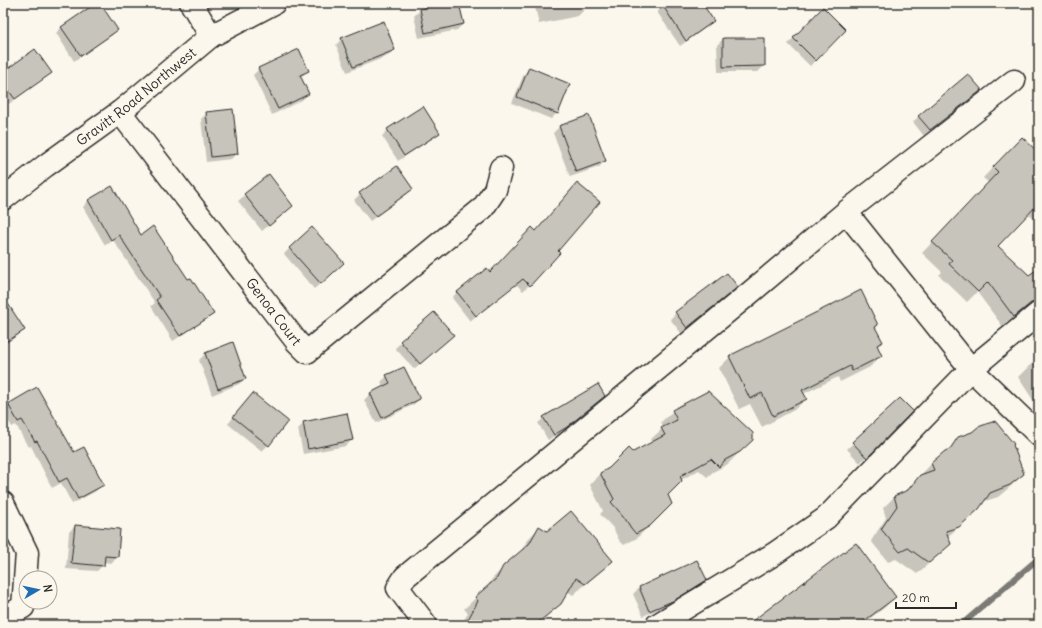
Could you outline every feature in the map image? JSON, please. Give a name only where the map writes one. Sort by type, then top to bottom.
[{"type":"street","points":[[191,3],[212,36]]},
{"type":"street","name":"Gravitt Road Northwest","points":[[3,199],[45,166],[120,112],[212,36],[274,3]]},
{"type":"street","points":[[426,625],[398,588],[405,577],[846,212],[1014,81]]},
{"type":"street","name":"Genoa Court","points":[[120,112],[297,342],[307,352],[484,208],[495,190],[501,168]]},
{"type":"street","points":[[846,212],[971,369],[1039,435]]},
{"type":"street","points":[[657,625],[774,554],[826,518],[971,369],[1039,313]]},
{"type":"street","points":[[3,503],[27,553],[23,607],[3,618]]},
{"type":"building","points":[[96,3],[100,3],[118,30],[81,56],[61,27]]},
{"type":"building","points":[[446,3],[459,3],[464,24],[425,33],[420,9]]},
{"type":"building","points":[[661,3],[702,3],[714,21],[686,41]]},
{"type":"building","points":[[823,7],[846,30],[816,61],[793,38]]},
{"type":"building","points":[[384,21],[395,50],[353,67],[341,38]]},
{"type":"building","points":[[723,38],[765,38],[765,66],[723,67]]},
{"type":"building","points":[[35,49],[52,73],[15,99],[3,83],[3,72]]},
{"type":"building","points":[[299,49],[309,71],[300,75],[309,94],[278,109],[258,68]]},
{"type":"building","points":[[529,67],[570,84],[558,114],[517,97]]},
{"type":"building","points":[[968,74],[982,90],[930,130],[918,116]]},
{"type":"building","points":[[423,106],[440,133],[404,156],[387,129]]},
{"type":"building","points":[[233,109],[238,154],[211,157],[206,112]]},
{"type":"building","points":[[589,115],[606,161],[576,172],[559,126]]},
{"type":"building","points":[[1022,137],[1039,153],[1039,203],[998,246],[1029,275],[1039,268],[1039,301],[1031,303],[1014,317],[988,282],[978,292],[949,264],[952,260],[932,242],[998,172],[993,167]]},
{"type":"building","points":[[397,166],[413,189],[376,216],[359,193]]},
{"type":"building","points":[[269,174],[293,206],[269,226],[244,194]]},
{"type":"building","points":[[577,183],[600,202],[558,251],[560,253],[530,286],[523,279],[476,316],[457,292],[487,268],[490,272],[532,227],[536,231]]},
{"type":"building","points":[[112,186],[141,235],[153,226],[188,279],[191,278],[214,314],[180,336],[156,300],[160,297],[119,235],[111,240],[88,200]]},
{"type":"building","points":[[312,227],[344,263],[321,284],[289,248]]},
{"type":"building","points":[[727,273],[738,287],[687,328],[675,312]]},
{"type":"building","points":[[861,290],[878,325],[875,327],[883,342],[877,345],[882,356],[852,371],[850,366],[802,390],[807,399],[773,416],[762,393],[750,399],[729,356]]},
{"type":"building","points":[[3,296],[25,330],[3,344]]},
{"type":"building","points":[[434,312],[454,335],[420,364],[400,341]]},
{"type":"building","points":[[233,342],[246,379],[218,389],[205,353]]},
{"type":"building","points":[[404,367],[420,399],[382,418],[370,393],[390,383],[386,375]]},
{"type":"building","points":[[598,384],[605,396],[567,427],[554,435],[543,417]]},
{"type":"building","points":[[37,387],[74,452],[84,447],[104,485],[78,499],[67,478],[59,482],[37,441],[35,442],[22,420],[18,422],[8,404]]},
{"type":"building","points":[[708,391],[753,433],[753,440],[740,452],[725,460],[719,467],[711,459],[680,476],[682,481],[668,495],[672,504],[650,526],[636,534],[611,502],[614,499],[600,473],[609,468],[629,448],[633,452],[665,435],[661,428],[677,420],[672,410]]},
{"type":"building","points":[[253,393],[288,421],[269,446],[233,417]]},
{"type":"building","points":[[900,398],[913,411],[867,458],[852,442]]},
{"type":"building","points":[[347,413],[353,440],[308,449],[303,422]]},
{"type":"building","points":[[995,421],[1014,444],[1013,445],[1024,474],[1010,485],[990,493],[979,509],[959,527],[946,531],[951,544],[929,563],[908,548],[900,552],[881,529],[897,506],[894,496],[908,490],[920,475],[934,470],[931,463],[945,451],[950,449],[958,437],[972,432],[978,427]]},
{"type":"building","points":[[571,511],[613,561],[585,584],[576,578],[561,604],[535,625],[465,625],[478,601],[475,597],[497,578],[503,566],[529,544],[539,526],[547,531]]},
{"type":"building","points":[[75,525],[120,529],[118,557],[105,556],[104,566],[71,563]]},
{"type":"building","points":[[856,543],[896,597],[859,625],[747,625]]},
{"type":"building","points":[[697,560],[707,580],[675,600],[649,611],[639,587]]},
{"type":"waterway","points":[[961,625],[1039,558]]}]
